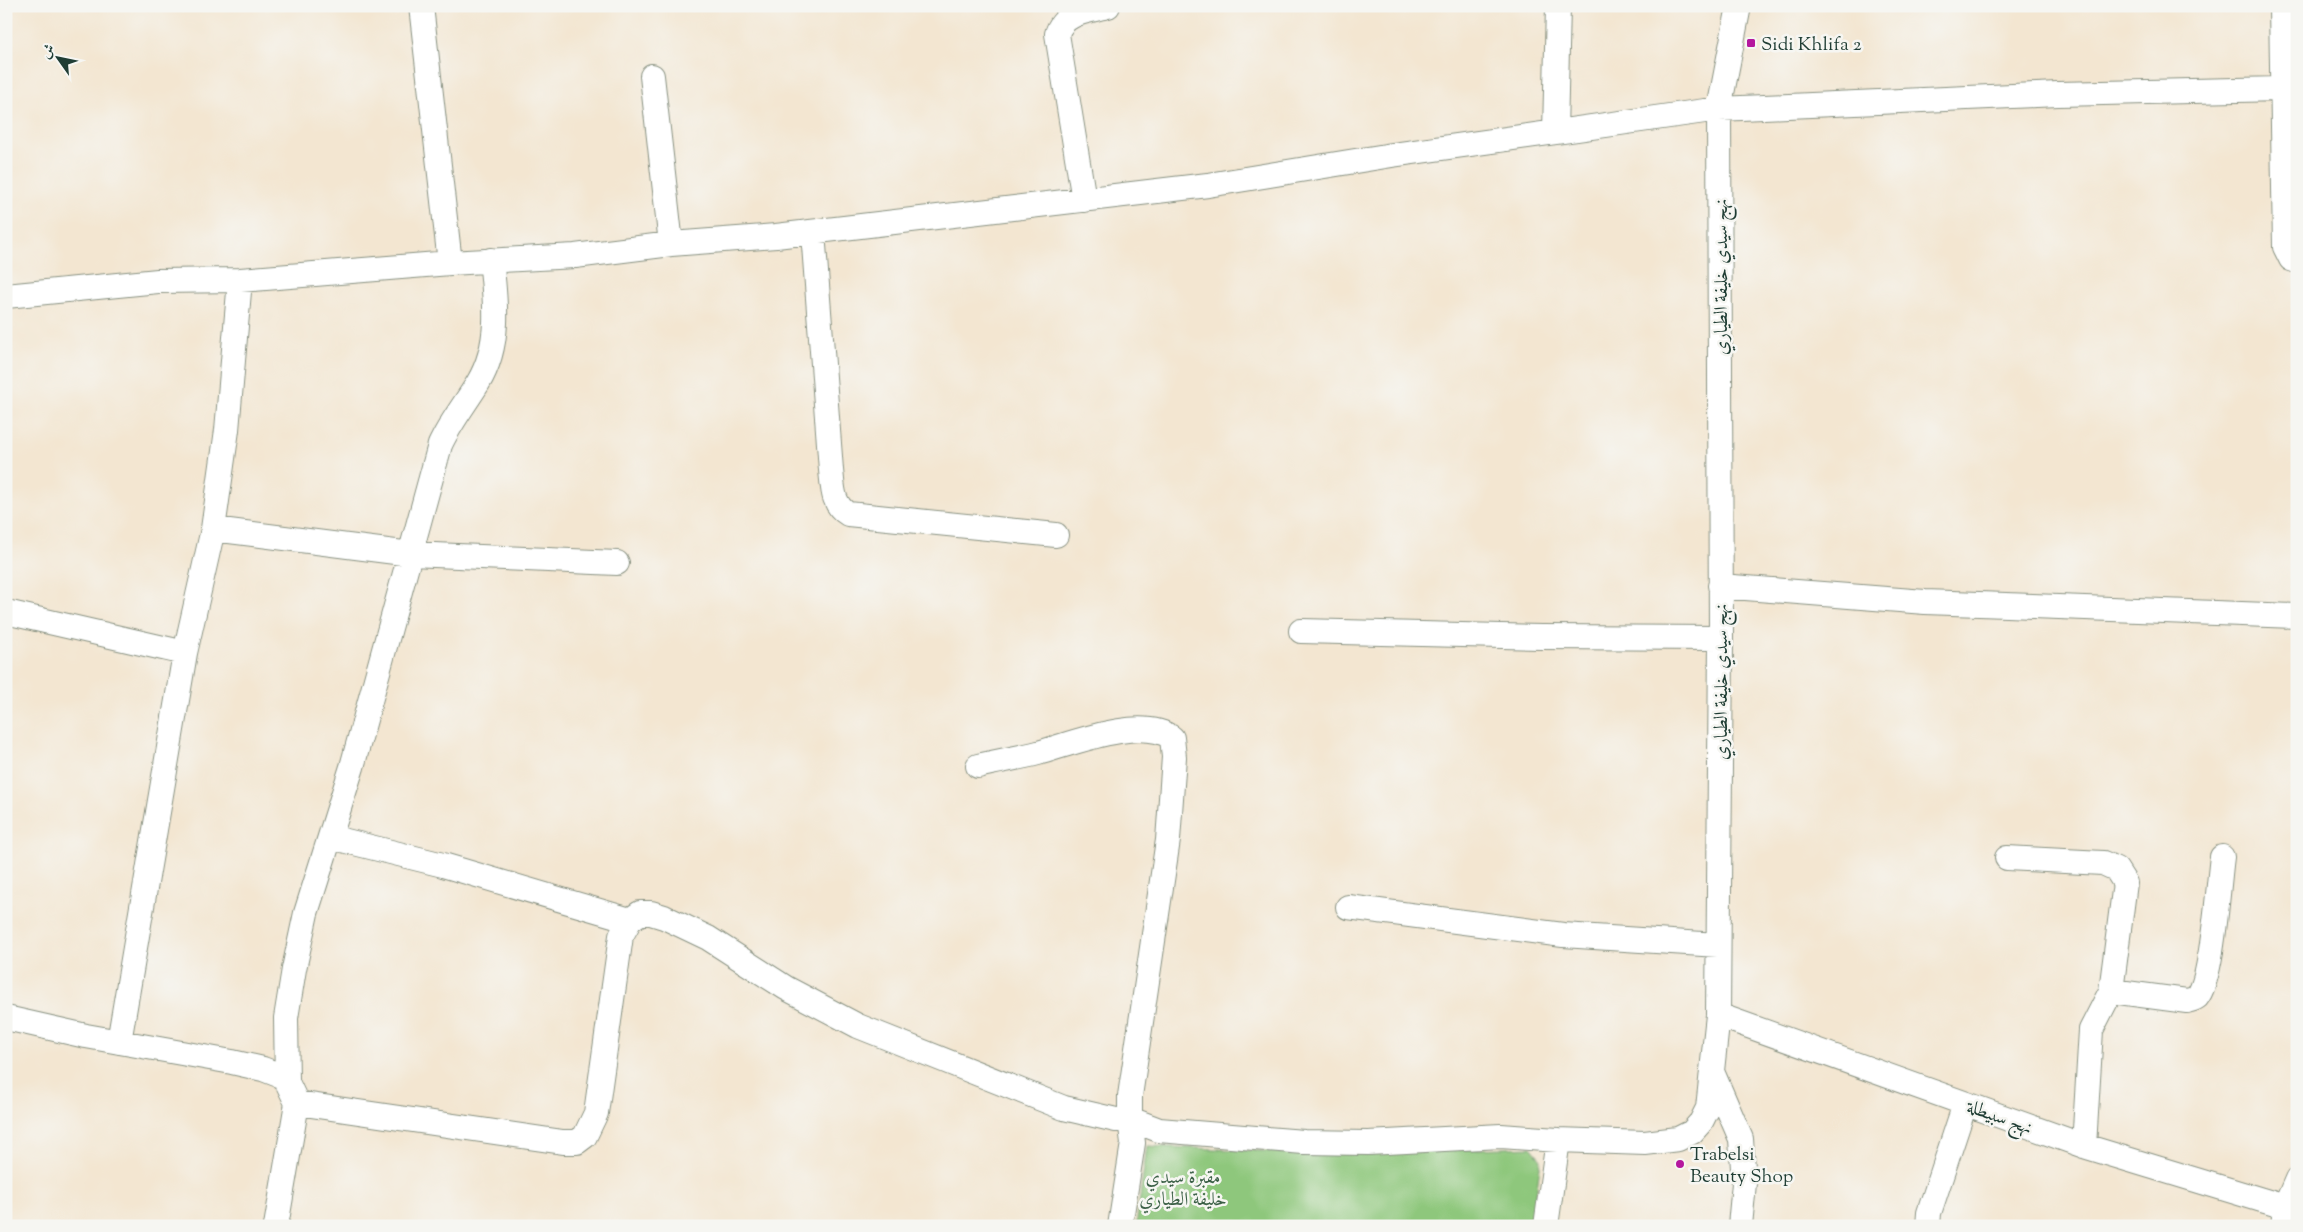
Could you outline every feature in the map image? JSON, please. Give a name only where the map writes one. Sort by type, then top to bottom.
[{"type":"street","points":[[421,6],[450,262]]},
{"type":"street","points":[[1084,200],[1057,34],[1059,26],[1068,17],[1108,6]]},
{"type":"street","points":[[1555,132],[1558,6]]},
{"type":"street","name":"نهج سيدي خليفة الطياري","points":[[630,920],[640,913],[651,913],[664,917],[708,938],[786,988],[858,1026],[1064,1108],[1116,1120],[1130,1120],[1160,1130],[1304,1142],[1368,1143],[1501,1136],[1558,1140],[1645,1142],[1678,1139],[1692,1132],[1702,1122],[1708,1108],[1718,1015],[1721,638],[1719,110],[1739,6]]},
{"type":"street","points":[[2281,6],[2289,32],[2281,89],[2284,247],[2291,259],[2297,261]]},
{"type":"street","points":[[652,76],[671,244]]},
{"type":"street","points":[[6,296],[158,281],[240,280],[450,262],[575,256],[671,244],[813,232],[1208,184],[1392,155],[1719,110],[2058,94],[2281,89]]},
{"type":"street","points":[[813,232],[831,470],[838,507],[848,514],[1056,535]]},
{"type":"street","points":[[276,1226],[297,1103],[287,1082],[285,1034],[294,969],[306,913],[352,768],[440,445],[449,426],[479,381],[493,348],[496,329],[495,292],[491,260]]},
{"type":"street","points":[[119,1042],[185,653],[213,529],[228,430],[240,280]]},
{"type":"street","points":[[213,529],[411,554],[617,563]]},
{"type":"street","points":[[1720,586],[1925,602],[2297,616]]},
{"type":"street","points":[[6,612],[185,653]]},
{"type":"street","points":[[1301,631],[1541,637],[1721,638]]},
{"type":"street","points":[[978,766],[1039,752],[1107,732],[1148,731],[1162,733],[1172,738],[1174,757],[1168,840],[1130,1096],[1132,1143],[1120,1226]]},
{"type":"street","points":[[297,1103],[547,1140],[577,1142],[585,1136],[596,1113],[621,936],[630,920],[443,865],[330,837]]},
{"type":"street","points":[[2111,991],[2187,1001],[2196,998],[2202,988],[2208,968],[2222,857]]},
{"type":"street","points":[[2007,858],[2103,864],[2111,866],[2121,874],[2125,883],[2111,991],[2091,1030],[2084,1146]]},
{"type":"street","points":[[1348,907],[1563,935],[1718,945]]},
{"type":"street","name":"نهج سبيطلة","points":[[1718,1015],[2284,1216]]},
{"type":"street","points":[[6,1018],[119,1042],[263,1068],[287,1082]]},
{"type":"street","points":[[1713,1073],[1742,1139],[1744,1183],[1740,1226]]},
{"type":"street","points":[[1928,1226],[1928,1213],[1965,1104]]},
{"type":"street","points":[[1546,1226],[1558,1140]]},
{"type":"street","points":[[2284,1216],[2297,1178]]},
{"type":"green space","name":"مقبرة سيدي خليفة الطياري","points":[[1147,1146],[1333,1154],[1531,1147],[1541,1159],[1532,1226],[1136,1226]]},
{"type":"place","name":"Sidi Khlifa 2","points":[[1751,43]]},
{"type":"place","name":"Trabelsi Beauty Shop","points":[[1680,1164]]}]
